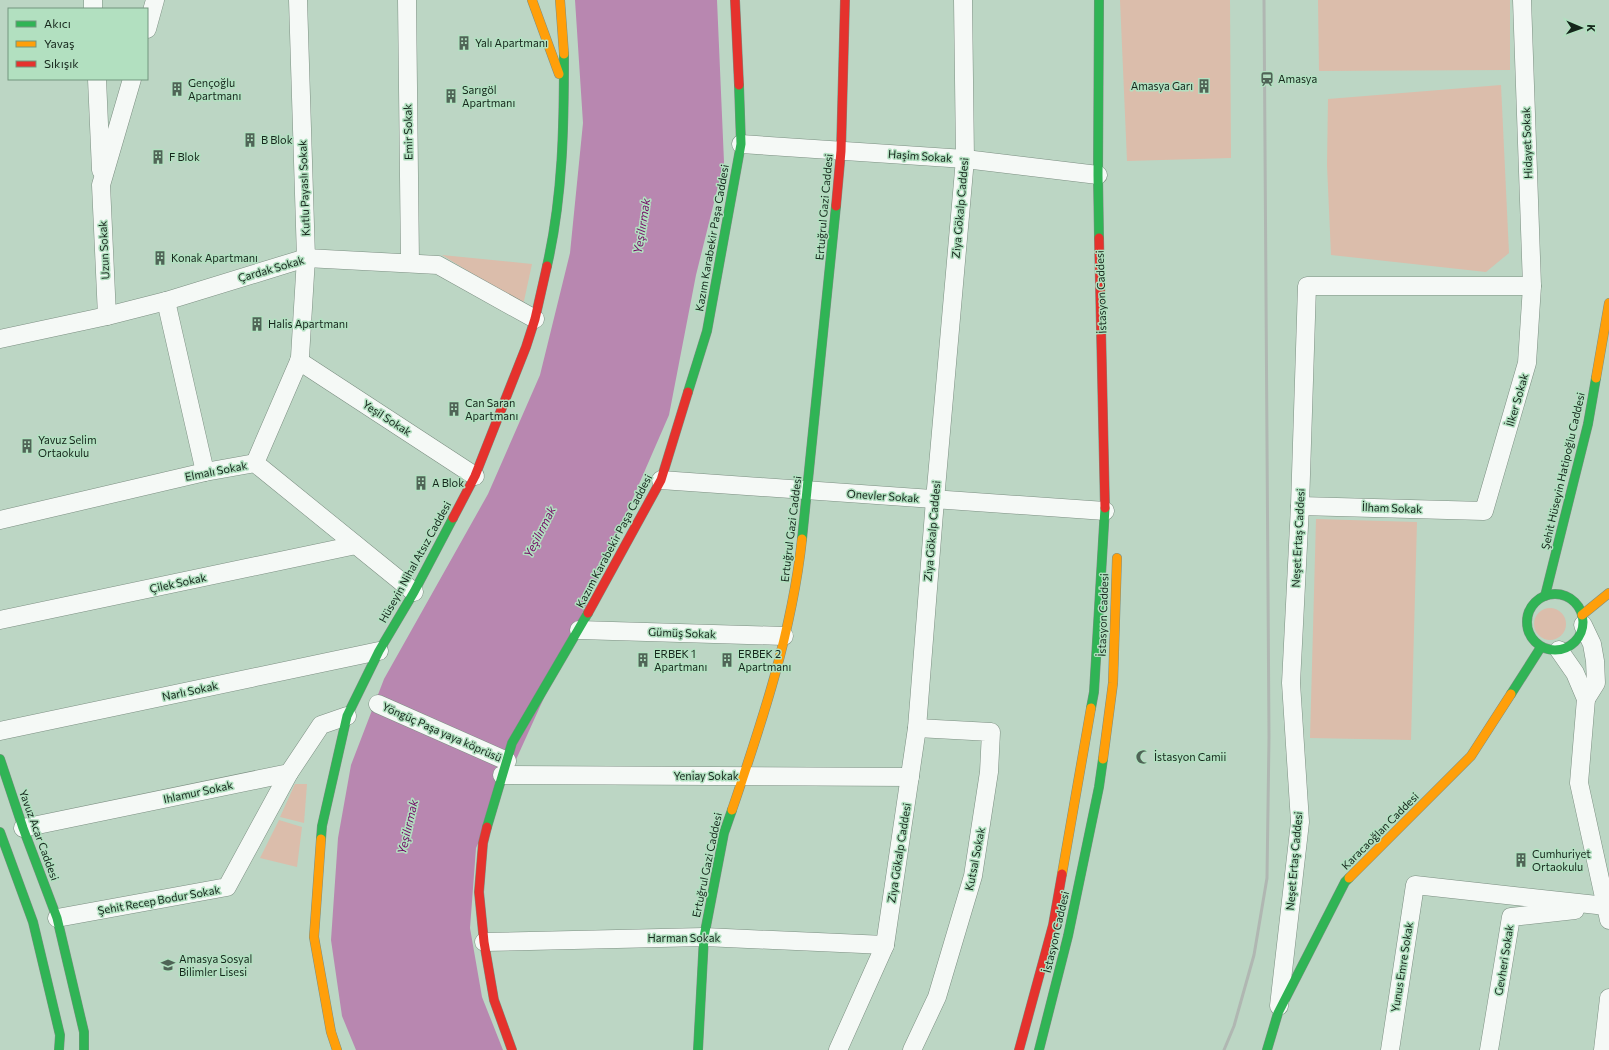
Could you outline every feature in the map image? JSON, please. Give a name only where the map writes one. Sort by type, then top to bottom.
[{"type":"street","points":[[148,26],[156,0]]},
{"type":"street","name":"Kutlu Payaslı Sokak","points":[[256,463],[299,361],[306,258],[298,0]]},
{"type":"street","name":"Emir Sokak","points":[[407,0],[410,264]]},
{"type":"street","name":"Hüseyin Nihal Atsız Caddesi","points":[[532,0],[563,86]]},
{"type":"street","name":"Hüseyin Nihal Atsız Caddesi","points":[[337,1050],[330,1032],[314,937],[322,826],[347,716],[379,651],[414,592],[475,476],[526,347],[535,319],[552,245],[562,170],[564,40],[560,0]]},
{"type":"street","name":"Kazım Karabekir Paşa Caddesi","points":[[512,1050],[494,1000],[484,942],[479,892],[483,842],[512,743],[600,594],[661,480],[708,331],[741,144],[735,0]]},
{"type":"street","name":"Ertuğrul Gazi Caddesi","points":[[698,1050],[704,937],[724,833],[742,776],[752,752],[775,675],[798,578],[808,491],[841,151],[845,0]]},
{"type":"street","name":"Ziya Gökalp Caddesi","points":[[838,1050],[885,945],[917,728],[934,500],[965,159],[963,0]]},
{"type":"street","name":"İstasyon Caddesi","points":[[1019,1050],[1053,925],[1094,692],[1105,512],[1098,175],[1099,0]]},
{"type":"street","name":"Hidayet Sokak","points":[[1522,0],[1532,286]]},
{"type":"street","name":"Uzun Sokak","points":[[97,80],[107,316]]},
{"type":"street","name":"Uzun Sokak","points":[[102,185],[132,80]]},
{"type":"street","name":"Haşim Sokak","points":[[741,144],[965,159],[1098,175]]},
{"type":"street","name":"İstasyon Caddesi","points":[[1098,175],[1109,208]]},
{"type":"street","name":"Çardak Sokak","points":[[0,339],[107,316],[166,301],[306,258],[438,265],[535,319]]},
{"type":"street","name":"Neşet Ertaş Caddesi","points":[[1278,1013],[1300,822],[1291,683],[1300,506],[1307,286],[1532,286]]},
{"type":"street","name":"İlker Sokak","points":[[1484,511],[1527,363],[1532,286]]},
{"type":"street","points":[[166,301],[205,472]]},
{"type":"street","name":"Şehit Hüseyin Hatipoğlu Caddesi","points":[[1545,596],[1588,424],[1609,303]]},
{"type":"street","name":"Yeşil Sokak","points":[[299,361],[475,476]]},
{"type":"street","name":"Elmalı Sokak","points":[[0,520],[205,472],[256,463],[414,592]]},
{"type":"street","name":"Onevler Sokak","points":[[661,480],[1105,512]]},
{"type":"street","name":"İlham Sokak","points":[[1300,506],[1484,511]]},
{"type":"street","name":"Çilek Sokak","points":[[0,620],[356,545]]},
{"type":"street","name":"İstasyon Caddesi","points":[[1039,1050],[1068,936],[1099,787],[1112,683],[1117,547]]},
{"type":"street","points":[[1607,913],[1579,783],[1586,699],[1596,683],[1595,661],[1592,644],[1583,620],[1578,606],[1564,595],[1554,594],[1537,600],[1527,615],[1529,634],[1534,641],[1541,647],[1550,650],[1559,650],[1575,642],[1580,634],[1583,620],[1609,593]]},
{"type":"street","name":"Gümüş Sokak","points":[[579,630],[784,636]]},
{"type":"street","name":"Karacaoğlan Caddesi","points":[[1267,1050],[1278,1013],[1345,882],[1470,756],[1541,647]]},
{"type":"street","points":[[1559,650],[1575,673],[1586,699]]},
{"type":"street","name":"Narlı Sokak","points":[[0,731],[379,651]]},
{"type":"street","name":"Yöngüç Paşa yaya köprüsü","points":[[378,704],[505,768]]},
{"type":"street","points":[[289,773],[322,725],[347,716]]},
{"type":"street","name":"Kutsal Sokak","points":[[912,1050],[937,997],[973,876],[989,772],[991,732],[917,728]]},
{"type":"street","name":"Yavuz Acar Caddesi","points":[[0,759],[23,828],[57,918],[84,1032],[84,1050]]},
{"type":"street","name":"Yeniay Sokak","points":[[505,768],[742,776],[910,777]]},
{"type":"street","name":"Ihlamur Sokak","points":[[23,828],[289,773]]},
{"type":"street","name":"Şehit Recep Bodur Sokak","points":[[57,918],[227,887],[289,773]]},
{"type":"street","points":[[0,832],[33,922],[60,1035],[59,1050]]},
{"type":"street","name":"Yunus Emre Sokak","points":[[1390,1050],[1415,885],[1607,913]]},
{"type":"street","name":"Gevheri Sokak","points":[[1489,1050],[1510,917],[1607,913]]},
{"type":"street","name":"Harman Sokak","points":[[484,942],[704,937],[885,945]]},
{"type":"street","points":[[1603,1050],[1609,998]]},
{"type":"shaded area","points":[[1120,0],[1230,0],[1231,158],[1127,161]]},
{"type":"shaded area","points":[[1318,0],[1510,0],[1510,70],[1319,71]]},
{"type":"shaded area","points":[[1501,85],[1509,253],[1486,272],[1331,255],[1327,165],[1328,99]]},
{"type":"shaded area","points":[[442,255],[532,264],[524,301],[521,304]]},
{"type":"shaded area","points":[[1316,519],[1417,522],[1411,740],[1310,738]]},
{"type":"shaded area","points":[[1550,608],[1561,613],[1566,624],[1561,635],[1550,640],[1539,635],[1534,624],[1539,613]]},
{"type":"shaded area","points":[[295,784],[307,784],[304,823],[280,817]]},
{"type":"shaded area","points":[[279,820],[302,827],[297,867],[260,858]]},
{"type":"water","name":"Yeşilırmak","points":[[575,0],[717,0],[724,162],[696,275],[669,415],[596,583],[476,848],[470,928],[482,997],[503,1050],[356,1050],[342,1016],[331,940],[338,838],[351,765],[384,679],[488,494],[540,375],[570,253],[583,123]]},
{"type":"railway","points":[[1224,1050],[1234,1026],[1254,955],[1267,878],[1269,737],[1264,0]]},
{"type":"traffic: fast","points":[[1099,0],[1099,238]]},
{"type":"traffic: fast","points":[[547,266],[556,213],[562,160],[564,54]]},
{"type":"traffic: fast","points":[[688,392],[707,331],[741,144],[739,85]]},
{"type":"traffic: fast","points":[[802,539],[836,206]]},
{"type":"traffic: fast","points":[[1545,596],[1588,424],[1596,378]]},
{"type":"traffic: fast","points":[[1091,708],[1094,692],[1105,508]]},
{"type":"traffic: fast","points":[[321,839],[322,826],[347,716],[379,651],[414,592],[453,518]]},
{"type":"traffic: fast","points":[[1555,594],[1566,596],[1575,602],[1581,611],[1583,622],[1581,633],[1575,642],[1566,648],[1555,650],[1544,648],[1535,642],[1529,633],[1527,622],[1529,611],[1535,602],[1544,596],[1555,594]]},
{"type":"traffic: fast","points":[[487,827],[512,743],[588,613]]},
{"type":"traffic: fast","points":[[1511,694],[1541,647]]},
{"type":"traffic: fast","points":[[0,759],[23,828],[57,918],[84,1032],[84,1050]]},
{"type":"traffic: fast","points":[[1039,1050],[1068,936],[1099,787],[1103,759]]},
{"type":"traffic: fast","points":[[698,1050],[704,937],[724,833],[732,810]]},
{"type":"traffic: fast","points":[[0,832],[33,922],[60,1035],[59,1050]]},
{"type":"traffic: fast","points":[[1267,1050],[1278,1013],[1345,882],[1349,878]]},
{"type":"traffic: slow","points":[[532,0],[559,74]]},
{"type":"traffic: slow","points":[[560,0],[564,54]]},
{"type":"traffic: slow","points":[[1596,378],[1609,303]]},
{"type":"traffic: slow","points":[[732,810],[765,710],[783,642],[791,608],[802,539]]},
{"type":"traffic: slow","points":[[1103,759],[1113,683],[1117,558]]},
{"type":"traffic: slow","points":[[1582,615],[1609,593]]},
{"type":"traffic: slow","points":[[1349,878],[1471,756],[1511,694]]},
{"type":"traffic: slow","points":[[1062,874],[1091,708]]},
{"type":"traffic: slow","points":[[321,839],[314,937],[331,1032],[337,1050]]},
{"type":"traffic: jam","points":[[735,0],[739,85]]},
{"type":"traffic: jam","points":[[836,206],[841,151],[845,0]]},
{"type":"traffic: jam","points":[[1099,238],[1105,508]]},
{"type":"traffic: jam","points":[[453,518],[475,476],[526,347],[535,319],[547,266]]},
{"type":"traffic: jam","points":[[588,613],[661,480],[688,392]]},
{"type":"traffic: jam","points":[[487,827],[483,843],[479,892],[484,942],[494,1000],[512,1050]]},
{"type":"traffic: jam","points":[[1019,1050],[1053,925],[1062,874]]},
{"type":"place","name":"Yalı Apartmanı","points":[[464,43]]},
{"type":"place","name":"Amasya","points":[[1267,79]]},
{"type":"place","name":"Amasya Garı","points":[[1204,86]]},
{"type":"place","name":"Gençoğlu Apartmanı","points":[[177,89]]},
{"type":"place","name":"Sarıgöl Apartmanı","points":[[451,96]]},
{"type":"place","name":"B Blok","points":[[250,140]]},
{"type":"place","name":"F Blok","points":[[158,157]]},
{"type":"place","name":"Konak Apartmanı","points":[[160,258]]},
{"type":"place","name":"Halis Apartmanı","points":[[257,324]]},
{"type":"place","name":"Can Saran Apartmanı","points":[[454,409]]},
{"type":"place","name":"Yavuz Selim Ortaokulu","points":[[27,446]]},
{"type":"place","name":"A Blok","points":[[421,483]]},
{"type":"place","name":"ERBEK 1 Apartmanı","points":[[643,660]]},
{"type":"place","name":"ERBEK 2 Apartmanı","points":[[727,660]]},
{"type":"place","name":"İstasyon Camii","points":[[1143,757]]},
{"type":"place","name":"Cumhuriyet Ortaokulu","points":[[1521,860]]},
{"type":"place","name":"Amasya Sosyal Bilimler Lisesi","points":[[168,965]]}]
